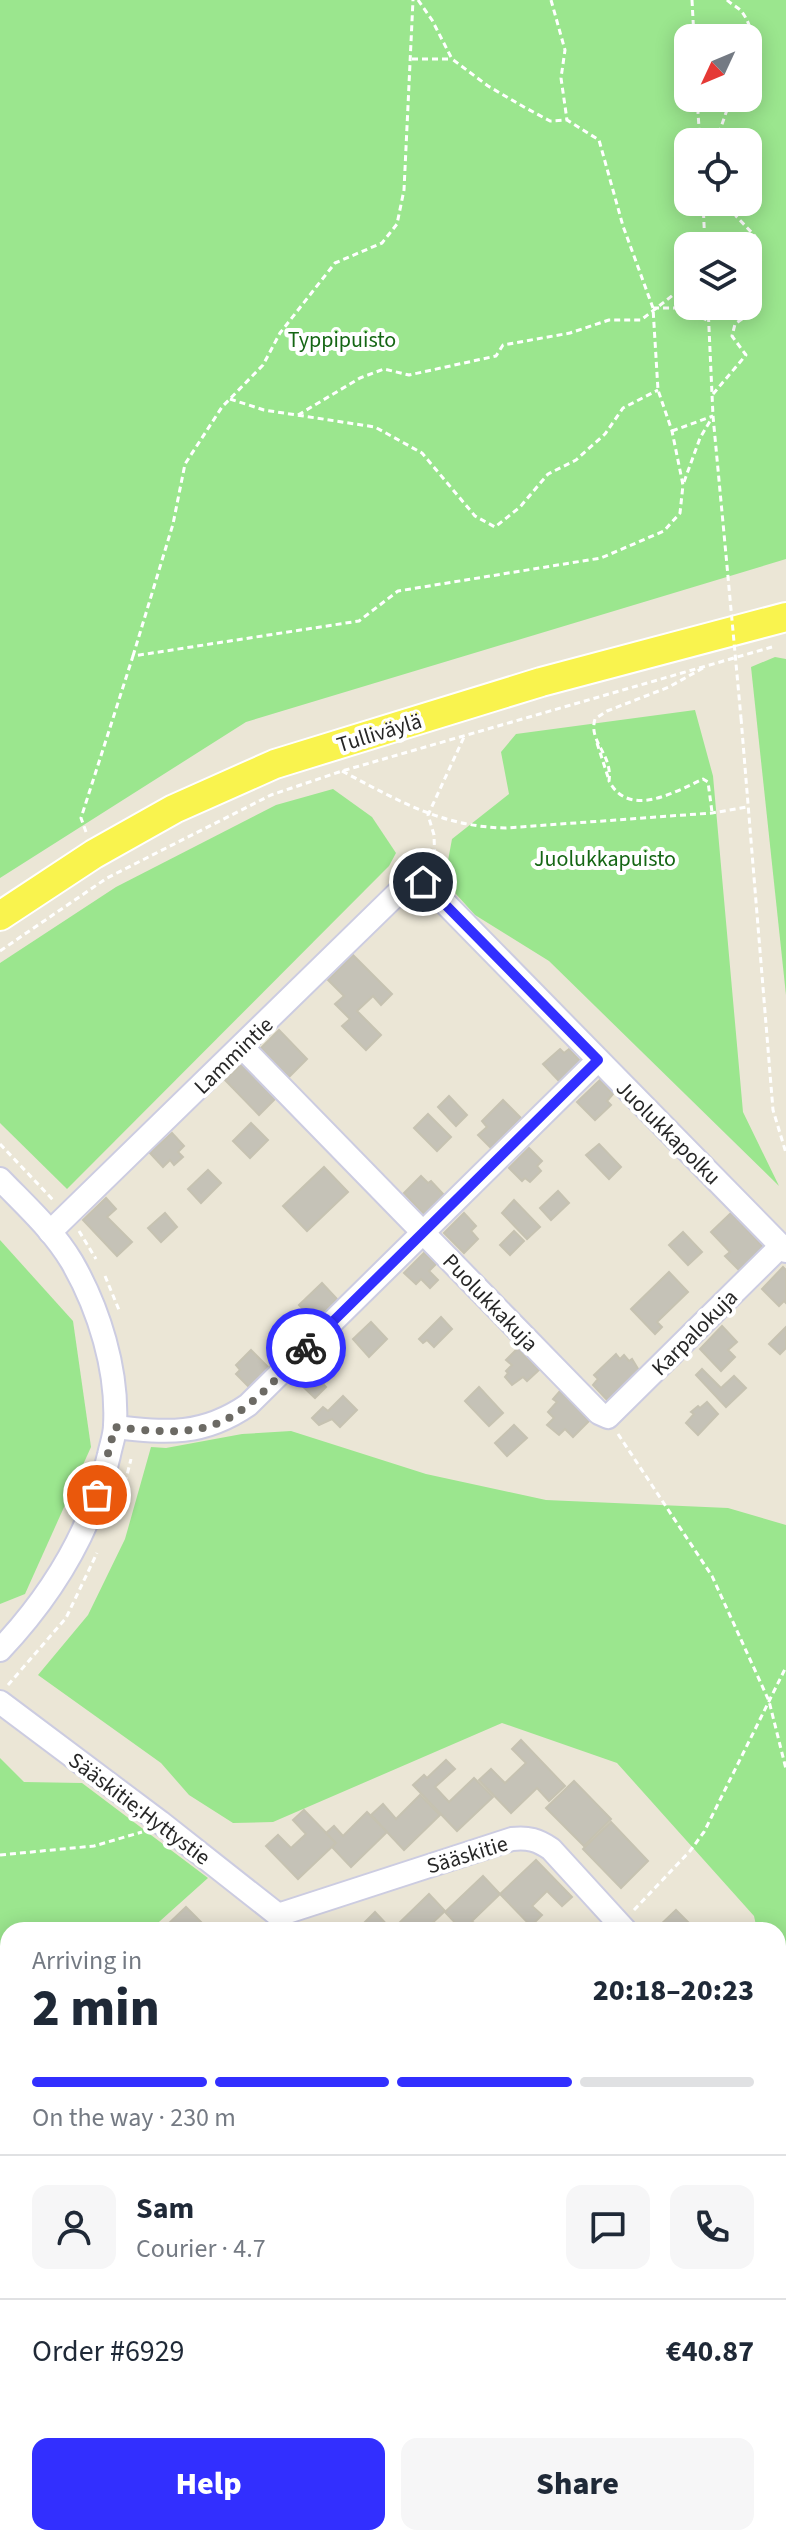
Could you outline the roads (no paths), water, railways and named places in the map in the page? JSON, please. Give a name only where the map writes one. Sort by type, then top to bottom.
[{"type":"main road","name":"Tulliväylä","points":[[0,916],[94,854],[174,809],[275,764],[541,682],[786,617]]},
{"type":"street","name":"Juolukkapolku","points":[[416,879],[436,894],[784,1248]]},
{"type":"street","name":"Lammintie","points":[[50,1232],[409,882],[416,879]]},
{"type":"street","name":"Puolukkakuja","points":[[242,1047],[599,1413],[608,1417]]},
{"type":"street","points":[[126,1428],[167,1432],[196,1429],[225,1421],[248,1405],[598,1060]]},
{"type":"street","points":[[0,1179],[50,1232],[71,1261],[90,1299],[106,1343],[113,1389],[126,1428],[70,1558],[43,1599],[0,1650]]},
{"type":"street","name":"Karpalokuja","points":[[608,1417],[784,1248]]},
{"type":"street","name":"Sääskitie;Hyttystie","points":[[3,1695],[160,1822],[272,1922]]},
{"type":"street","name":"Sääskitie","points":[[276,1922],[498,1843],[526,1837],[540,1841],[551,1849],[617,1922]]},
{"type":"park label","name":"Typpipuisto","points":[[342,339]]},
{"type":"park label","name":"Juolukkapuisto","points":[[605,858]]}]
